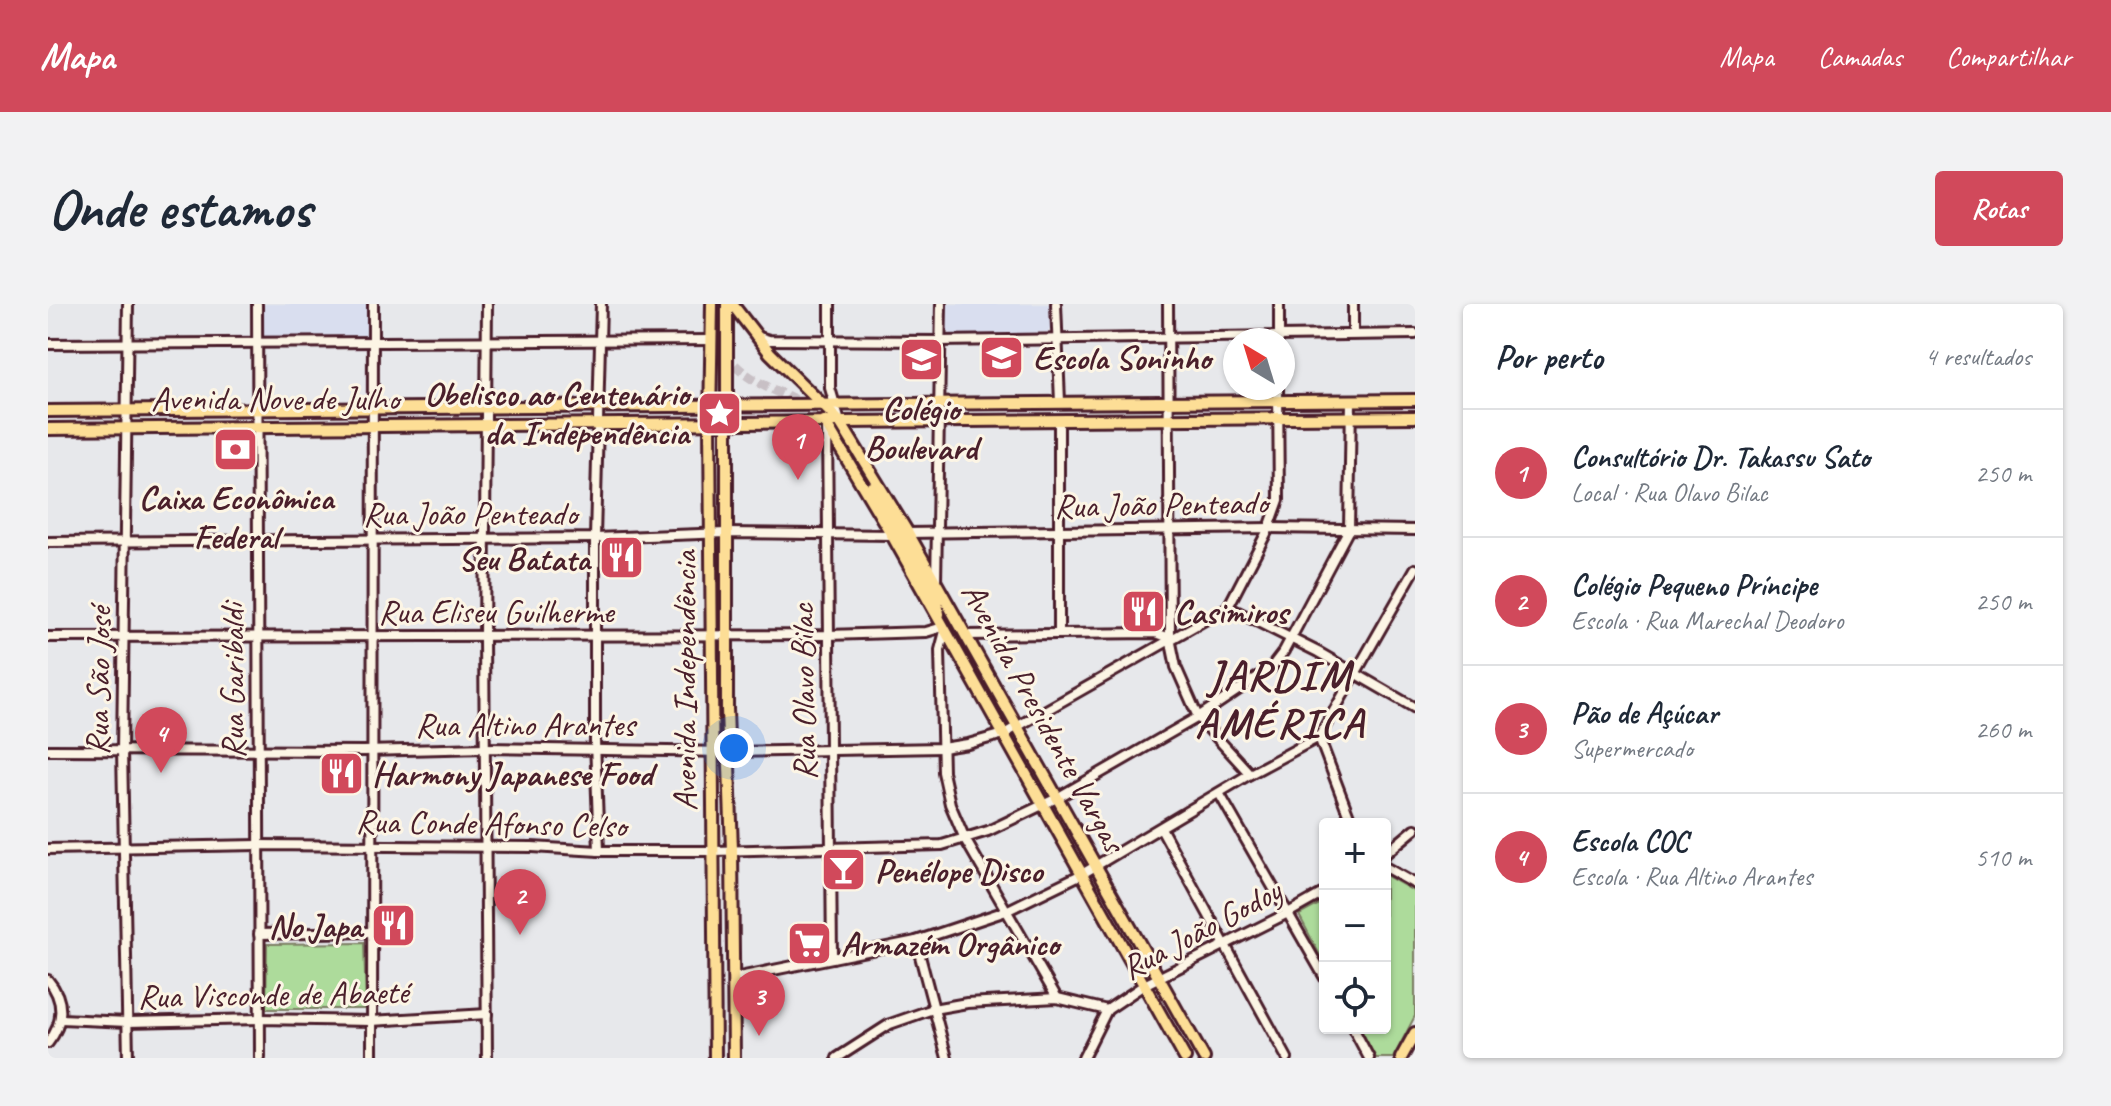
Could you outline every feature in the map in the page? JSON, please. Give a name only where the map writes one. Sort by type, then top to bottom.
[{"type":"main road","points":[[714,304],[716,325]]},
{"type":"main road","name":"Avenida Independência","points":[[714,304],[710,422],[715,1058]]},
{"type":"main road","points":[[729,304],[840,422]]},
{"type":"main road","name":"Avenida Independência","points":[[729,304],[726,533],[734,1058]]},
{"type":"main road","name":"Avenida Nove de Julho","points":[[48,411],[1223,400]]},
{"type":"main road","name":"Avenida Nove de Julho","points":[[1295,400],[1415,400]]},
{"type":"main road","name":"Avenida Nove de Julho","points":[[48,429],[1415,417]]},
{"type":"main road","name":"Avenida Presidente Vargas","points":[[840,422],[908,533],[1204,1058]]},
{"type":"main road","name":"Avenida Presidente Vargas","points":[[825,423],[892,535],[1185,1058]]},
{"type":"main road","points":[[855,458],[936,598],[944,629]]},
{"type":"main road","points":[[1401,1058],[1415,1033]]},
{"type":"street","name":"Rua São José","points":[[128,304],[122,750],[128,1058]]},
{"type":"street","name":"Rua Garibaldi","points":[[257,304],[260,1058]]},
{"type":"street","points":[[372,1058],[370,750],[373,304]]},
{"type":"street","points":[[487,304],[484,406],[487,1058]]},
{"type":"street","points":[[599,851],[595,750],[595,538],[601,304]]},
{"type":"street","points":[[830,304],[830,388],[834,404]]},
{"type":"street","points":[[936,583],[941,304]]},
{"type":"street","points":[[1056,304],[1060,402]]},
{"type":"street","points":[[1168,304],[1170,638],[1176,667],[1198,717],[1250,774]]},
{"type":"street","points":[[1279,304],[1279,328]]},
{"type":"street","points":[[1353,304],[1353,334]]},
{"type":"street","points":[[1295,337],[1415,334]]},
{"type":"street","points":[[755,335],[769,340],[939,341],[1223,337]]},
{"type":"street","points":[[48,344],[712,340]]},
{"type":"street","points":[[1278,400],[1279,500],[1269,528],[1228,607],[1291,638],[1415,708]]},
{"type":"street","name":"Rua Conde Afonso Celso","points":[[48,849],[258,845],[714,851],[942,845],[965,839],[1057,798],[1198,717],[1271,668],[1291,638],[1349,529],[1351,400]]},
{"type":"street","name":"Avenida Presidente Vargas","points":[[834,404],[840,422]]},
{"type":"street","points":[[1059,420],[1059,634]]},
{"type":"street","name":"Rua Olavo Bilac","points":[[825,423],[832,958]]},
{"type":"street","name":"Rua João Penteado","points":[[908,533],[1269,528],[1415,530]]},
{"type":"street","name":"Rua João Penteado","points":[[48,542],[595,538],[726,533],[892,535]]},
{"type":"street","points":[[734,978],[916,941],[1006,911],[1082,874],[1250,774],[1319,737],[1415,569]]},
{"type":"street","name":"Rua Altino Arantes","points":[[48,750],[486,748],[728,752],[942,748],[1004,734],[1228,607]]},
{"type":"street","points":[[944,629],[940,650],[942,748],[943,772],[950,804],[965,839],[1057,998]]},
{"type":"street","name":"Rua Eliseu Guilherme","points":[[48,637],[828,635],[944,629]]},
{"type":"street","points":[[966,635],[1156,633],[1170,638]]},
{"type":"street","points":[[1156,633],[1157,646]]},
{"type":"street","points":[[1319,737],[1350,818]]},
{"type":"street","points":[[1219,793],[1319,967]]},
{"type":"street","points":[[1161,828],[1287,1058]]},
{"type":"street","points":[[1391,849],[1415,829]]},
{"type":"street","points":[[1391,870],[1415,884]]},
{"type":"street","name":"Rua João Godoy","points":[[1083,1058],[1107,1010],[1144,985],[1319,895]]},
{"type":"street","points":[[259,934],[371,932]]},
{"type":"street","points":[[916,941],[947,1058]]},
{"type":"street","points":[[48,980],[58,994],[61,1019],[48,1043]]},
{"type":"street","points":[[837,1058],[890,1024],[933,1009],[967,1003],[1057,998],[1107,1010]]},
{"type":"street","name":"Rua Visconde de Abaeté","points":[[61,1019],[128,1022],[260,1019],[371,1021],[487,1014]]},
{"type":"street","points":[[1356,1034],[1369,1058]]},
{"type":"shaded area","points":[[262,304],[368,304],[368,338],[262,339]]},
{"type":"shaded area","points":[[946,304],[1054,304],[1054,325],[1047,332],[952,336],[947,332]]},
{"type":"shaded area","name":"Colégio Boulevard","points":[[930,345],[932,371],[910,371],[910,346]]},
{"type":"shaded area","name":"Escola Soninho","points":[[995,345],[1009,345],[1008,368],[995,368]]},
{"type":"green space","points":[[1391,878],[1415,892],[1415,1016],[1393,1058],[1376,1058],[1363,1034],[1391,1034]]},
{"type":"green space","points":[[1319,904],[1319,953],[1299,915]]},
{"type":"green space","points":[[364,943],[366,1009],[266,1009],[267,944]]},
{"type":"tunnel","points":[[716,325],[721,345],[731,361],[759,383],[826,417],[839,431],[855,458]]},
{"type":"place","name":"Escola Soninho","points":[[1002,357]]},
{"type":"place","name":"Colégio Boulevard","points":[[921,360]]},
{"type":"place","name":"Obelisco ao Centenário da Independência","points":[[720,413]]},
{"type":"place","name":"Caixa Econômica Federal","points":[[236,449]]},
{"type":"place","name":"Consultório Dr. Takassu Sato","points":[[798,480]]},
{"type":"place","name":"Seu Batata","points":[[621,558]]},
{"type":"place","name":"Casimiros","points":[[1143,611]]},
{"type":"place","name":"Escola COC","points":[[161,773]]},
{"type":"place","name":"Harmony Japanese Food","points":[[341,773]]},
{"type":"place","name":"Penélope Disco","points":[[844,870]]},
{"type":"place","name":"No Japa","points":[[393,925]]},
{"type":"place","name":"Colégio Pequeno Príncipe","points":[[520,935]]},
{"type":"place","name":"Armazém Orgânico","points":[[810,943]]},
{"type":"place","name":"Pão de Açúcar","points":[[759,1036]]},
{"type":"district","name":"JARDIM AMÉRICA","points":[[1280,699]]}]
